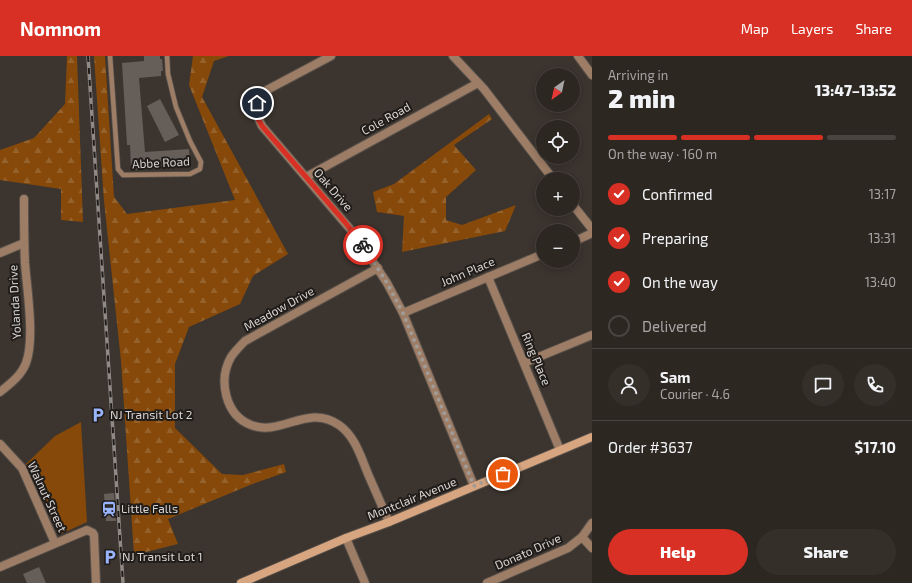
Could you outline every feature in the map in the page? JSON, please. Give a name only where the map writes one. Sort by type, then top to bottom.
[{"type":"street","name":"Oak Drive","points":[[331,56],[265,91],[257,103],[256,113],[259,122],[356,236],[378,268],[403,313],[474,486]]},
{"type":"street","points":[[453,56],[478,83],[548,172]]},
{"type":"street","points":[[578,56],[592,75]]},
{"type":"street","name":"Cole Road","points":[[306,177],[478,83]]},
{"type":"street","name":"Yolanda Drive","points":[[0,392],[15,380],[23,370],[30,348],[24,243],[24,199]]},
{"type":"street","points":[[580,214],[592,229]]},
{"type":"street","points":[[580,239],[592,233]]},
{"type":"street","points":[[0,253],[24,243]]},
{"type":"street","name":"John Place","points":[[403,313],[536,257]]},
{"type":"street","name":"Meadow Drive","points":[[378,268],[245,341],[235,352],[228,365],[225,387],[228,402],[232,409],[240,418],[250,425],[266,428],[305,417],[312,417],[333,421],[343,428],[354,442],[389,522]]},
{"type":"street","name":"Ring Place","points":[[488,277],[560,450]]},
{"type":"street","points":[[524,363],[592,335]]},
{"type":"street","name":"Montclair Avenue","points":[[241,583],[346,538],[389,522],[592,437]]},
{"type":"street","name":"Walnut Street","points":[[0,444],[22,468],[55,543]]},
{"type":"street","name":"Donato Drive","points":[[487,583],[500,581],[560,553],[582,537],[592,523]]},
{"type":"street","points":[[0,567],[84,531],[90,531],[94,535],[96,583]]},
{"type":"street","points":[[582,537],[592,548]]},
{"type":"street","points":[[346,538],[364,583]]},
{"type":"lane","name":"Abbe Road","points":[[110,56],[118,169],[123,175],[190,174],[200,169],[201,162],[190,141],[176,107],[168,74],[167,56]]},
{"type":"green space","points":[[67,56],[77,56],[83,222],[61,220],[61,189],[0,180],[0,150],[34,138],[65,104]]},
{"type":"green space","points":[[94,56],[105,56],[114,197],[127,214],[235,200],[189,85],[193,56],[229,56],[214,61],[202,97],[288,254],[253,276],[240,304],[189,327],[175,364],[175,428],[222,474],[243,475],[284,464],[286,472],[250,485],[168,519],[178,544],[134,555],[121,361],[104,201]]},
{"type":"green space","points":[[489,114],[492,119],[454,145],[476,170],[446,197],[446,220],[462,225],[516,205],[505,231],[402,252],[404,216],[377,212],[373,192],[394,184]]},
{"type":"green space","points":[[81,422],[87,522],[61,534],[57,531],[26,464],[55,436]]},
{"type":"building","points":[[144,56],[160,56],[160,59],[162,59],[163,71],[161,71],[161,76],[139,78],[145,152],[189,149],[190,164],[186,164],[186,167],[167,168],[167,166],[155,167],[155,169],[136,170],[136,168],[131,168],[130,145],[127,145],[122,63],[144,61]]},
{"type":"building","points":[[160,99],[179,135],[165,142],[147,106]]},
{"type":"building","points":[[114,493],[116,521],[106,521],[104,494]]},
{"type":"building","points":[[39,567],[46,583],[27,583],[23,574]]},
{"type":"railway","points":[[88,56],[123,583]]},
{"type":"way so far","points":[[363,245],[387,283],[403,313],[474,486],[503,474]]},
{"type":"place","name":"NJ Transit Lot 2","points":[[98,415]]},
{"type":"place","name":"Little Falls","points":[[109,509]]},
{"type":"place","name":"NJ Transit Lot 1","points":[[110,557]]},
{"type":"route","points":[[257,103],[256,113],[259,122],[363,245]]}]
